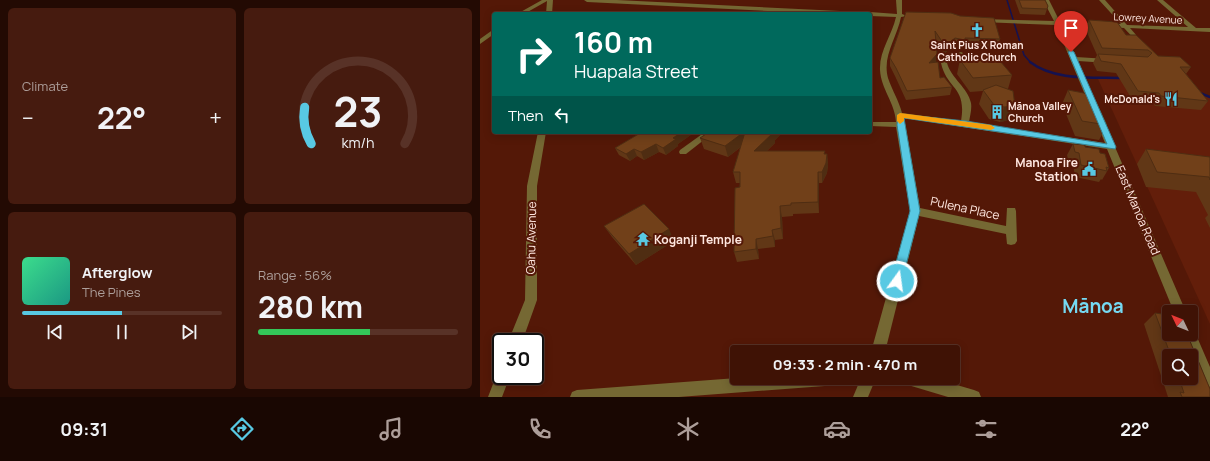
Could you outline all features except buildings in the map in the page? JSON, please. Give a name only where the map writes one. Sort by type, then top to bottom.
[{"type":"street","points":[[524,12],[546,0]]},
{"type":"street","points":[[549,12],[550,0]]},
{"type":"street","points":[[587,0],[629,1],[806,12]]},
{"type":"street","points":[[676,9],[687,0]]},
{"type":"street","points":[[746,12],[755,0]]},
{"type":"street","points":[[880,345],[915,211],[900,120],[885,82],[883,70],[884,59],[899,16],[899,0]]},
{"type":"street","name":"East Manoa Road","points":[[1046,0],[1084,81],[1177,305]]},
{"type":"street","points":[[1102,0],[1148,51]]},
{"type":"street","points":[[1160,0],[1195,30]]},
{"type":"street","points":[[872,14],[912,17]]},
{"type":"street","name":"Lowrey Avenue","points":[[977,20],[1210,30]]},
{"type":"street","points":[[480,42],[492,33]]},
{"type":"street","points":[[961,54],[946,59],[944,63],[946,72],[955,82],[967,104],[966,124]]},
{"type":"street","points":[[1074,59],[1112,61]]},
{"type":"street","points":[[872,124],[900,120],[966,124],[1112,147]]},
{"type":"street","name":"Oahu Avenue","points":[[518,333],[531,300],[532,186],[542,134]]},
{"type":"street","points":[[683,152],[707,134]]},
{"type":"street","name":"Pulena Place","points":[[915,211],[1011,236],[1011,211]]},
{"type":"street","points":[[1192,341],[1210,380]]},
{"type":"street","points":[[495,397],[500,385]]},
{"type":"street","points":[[577,397],[742,385]]},
{"type":"street","points":[[860,397],[866,385]]},
{"type":"street","points":[[932,385],[974,397]]},
{"type":"shaded area","points":[[1098,79],[1126,79],[1180,86],[1210,97],[1210,324]]},
{"type":"waterway","points":[[1007,0],[1024,55],[1030,62]]},
{"type":"waterway","points":[[1030,62],[1040,68],[1062,75],[1086,78],[1122,78]]},
{"type":"waterway","points":[[1200,93],[1210,97]]},
{"type":"slow traffic","points":[[900,121],[900,115],[991,128]]},
{"type":"place","name":"Saint Pius X Roman Catholic Church","points":[[977,30]]},
{"type":"place","name":"McDonald's","points":[[1171,99]]},
{"type":"place","name":"Mānoa Valley Church","points":[[997,112]]},
{"type":"place","name":"Manoa Fire Station","points":[[1089,169]]},
{"type":"place","name":"Koganji Temple","points":[[643,239]]},
{"type":"district","name":"Mānoa","points":[[1093,306]]},
{"type":"route","points":[[897,281],[915,211],[900,125],[900,115],[1112,147],[1071,52]]}]
